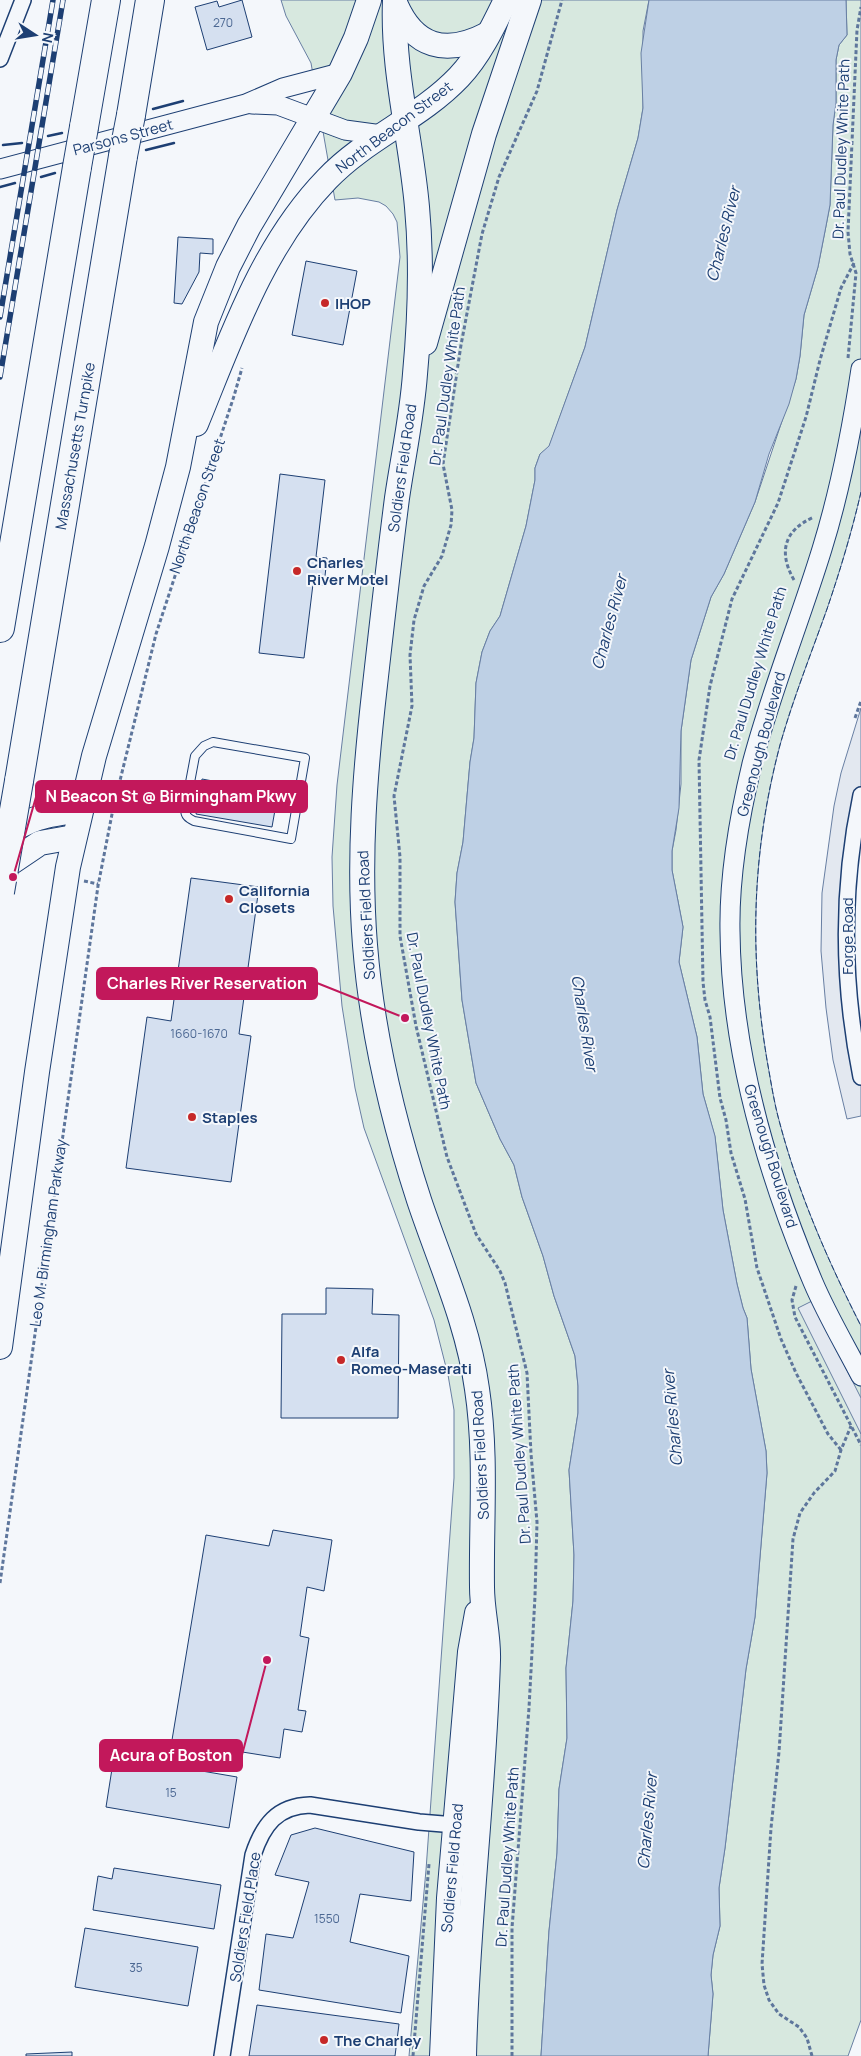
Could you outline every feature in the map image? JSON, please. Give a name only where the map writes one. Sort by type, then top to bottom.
[{"type":"highway","points":[[0,628],[106,0]]},
{"type":"highway","name":"Massachusetts Turnpike","points":[[0,892],[150,0]]},
{"type":"main road","name":"North Beacon Street","points":[[74,838],[94,756],[155,556],[178,467],[202,341],[215,296],[249,226],[340,73],[370,0]]},
{"type":"main road","name":"North Beacon Street","points":[[178,467],[234,330],[282,238],[307,200],[328,177],[354,155],[444,91],[459,77],[473,60],[506,0]]},
{"type":"main road","name":"Soldiers Field Road","points":[[415,376],[481,142],[529,0]]},
{"type":"main road","points":[[395,2],[402,20],[412,31],[436,45],[452,46],[466,44],[488,34]]},
{"type":"main road","name":"Soldiers Field Road","points":[[395,2],[395,49],[417,207],[419,238],[415,376],[388,570],[366,766],[362,844],[363,925],[370,995],[390,1103],[421,1204],[462,1319],[479,1401],[483,1462],[482,1592],[489,1653],[480,1813],[466,1992],[464,2056]]},
{"type":"main road","points":[[0,838],[34,818],[80,810]]},
{"type":"main road","points":[[0,870],[40,843],[74,838],[51,976],[0,1347]]},
{"type":"main road","name":"Soldiers Field Road","points":[[442,2056],[447,1928],[455,1825],[470,1652],[482,1592]]},
{"type":"main road","points":[[425,2056],[430,2014],[447,1928]]},
{"type":"main road","points":[[466,1992],[472,2056]]},
{"type":"street","points":[[0,59],[23,0]]},
{"type":"street","name":"Parsons Street","points":[[0,170],[246,104],[282,88],[340,73]]},
{"type":"street","name":"Parsons Street","points":[[246,104],[266,103],[278,105],[350,132],[382,135]]},
{"type":"street","name":"Greenough Boulevard","points":[[854,364],[834,508],[822,550],[779,674],[752,765],[736,844],[731,888],[730,930],[734,1007],[748,1079],[766,1146],[781,1194],[814,1283],[861,1376]]},
{"type":"street","name":"Forge Road","points":[[861,795],[851,857],[846,943],[849,1002],[861,1077]]},
{"type":"street","name":"Soldiers Field Place","points":[[222,2056],[254,1855],[260,1838],[276,1815],[293,1807],[310,1805],[419,1822],[455,1825]]},
{"type":"lane","points":[[213,742],[306,758],[291,839],[189,819],[185,814],[185,809],[195,756],[204,746],[213,742]]},
{"type":"path","name":"Dr. Paul Dudley White Path","points":[[512,2056],[512,1928],[529,1708],[537,1522],[527,1373],[506,1283],[500,1270],[472,1226],[446,1157],[416,1026],[400,936],[400,857],[394,796],[412,706],[410,655],[414,620],[424,586],[442,556],[451,525],[452,510],[443,464],[461,345],[482,234],[499,177],[537,91],[562,0]]},
{"type":"path","name":"Dr. Paul Dudley White Path","points":[[854,364],[856,274],[850,254],[848,232],[857,30],[861,7]]},
{"type":"path","name":"North Beacon Street","points":[[98,884],[113,808],[162,614],[232,403],[243,364]]},
{"type":"path","name":"Dr. Paul Dudley White Path","points":[[798,575],[795,583],[786,563],[786,540],[793,531],[806,521],[817,516],[814,524]]},
{"type":"path","points":[[855,718],[861,701]]},
{"type":"path","name":"Leo M. Birmingham Parkway","points":[[0,1583],[88,944],[98,884]]},
{"type":"path","points":[[796,1280],[792,1308],[795,1317],[861,1445]]},
{"type":"path","points":[[812,2056],[807,2038],[800,2027],[779,2014],[769,2000],[764,1985],[762,1964],[764,1926],[779,1752],[793,1540],[800,1514],[814,1493],[835,1471],[851,1426]]},
{"type":"path","points":[[413,2056],[429,1864]]},
{"type":"shaded area","points":[[281,0],[649,0],[643,31],[643,108],[638,138],[617,210],[585,347],[549,447],[540,454],[535,468],[535,480],[526,526],[500,616],[490,631],[482,652],[476,683],[474,738],[455,902],[462,1000],[476,1083],[500,1139],[514,1165],[522,1197],[575,1356],[578,1386],[578,1413],[569,1470],[574,1555],[573,1601],[566,1668],[567,1738],[559,1789],[557,1853],[549,1931],[541,2056],[409,2056],[426,1870],[454,1478],[454,1410],[448,1375],[434,1320],[364,1128],[355,1088],[342,1006],[333,906],[332,857],[337,785],[400,257],[397,222],[386,206],[379,202],[358,198],[335,200],[311,63],[286,16]]},
{"type":"shaded area","points":[[846,0],[861,0],[861,492],[837,580],[796,694],[780,745],[764,824],[759,863],[756,941],[761,1020],[771,1084],[780,1124],[796,1176],[815,1227],[861,1326],[861,2020],[848,2056],[708,2056],[713,1994],[711,1975],[713,1955],[720,1926],[719,1888],[746,1669],[755,1617],[767,1473],[766,1451],[751,1369],[747,1318],[737,1284],[723,1210],[715,1137],[703,1094],[697,1037],[679,962],[683,927],[672,870],[672,851],[681,784],[681,731],[691,660],[711,597],[724,574],[755,502],[796,379],[804,315],[818,267],[830,205],[833,125],[836,103],[836,60],[839,45],[847,35]]},
{"type":"shaded area","points":[[861,708],[861,795],[847,890],[861,1077],[861,1116],[847,1119],[833,1060],[826,1008],[821,951],[822,893],[834,806],[841,773]]},
{"type":"shaded area","points":[[812,1301],[861,1398],[861,1434],[798,1308]]},
{"type":"water","name":"Charles River","points":[[649,0],[846,0],[847,35],[839,45],[836,60],[836,103],[833,125],[830,205],[818,267],[804,315],[796,379],[789,404],[769,454],[755,502],[724,574],[711,597],[691,660],[681,731],[679,808],[672,851],[672,870],[683,927],[679,962],[697,1037],[703,1094],[715,1136],[723,1210],[737,1284],[747,1318],[751,1369],[766,1451],[767,1473],[755,1617],[746,1669],[719,1888],[720,1926],[713,1955],[711,1975],[713,1994],[708,2056],[541,2056],[549,1931],[557,1853],[559,1789],[567,1738],[566,1668],[573,1601],[574,1555],[569,1470],[578,1413],[578,1386],[575,1356],[522,1197],[514,1165],[500,1139],[476,1083],[462,1000],[455,902],[474,738],[476,683],[482,652],[490,631],[500,616],[526,526],[535,480],[535,468],[540,454],[549,446],[585,347],[617,210],[638,138],[643,108],[641,53]]},
{"type":"building","points":[[242,0],[252,37],[207,50],[195,7],[217,1],[219,7]]},
{"type":"building","points":[[178,237],[213,239],[213,254],[200,253],[199,272],[182,304],[174,303]]},
{"type":"building","name":"IHOP","points":[[306,261],[357,271],[343,345],[292,335]]},
{"type":"building","name":"Charles River Motel","points":[[280,474],[325,480],[316,557],[327,558],[324,585],[313,584],[304,658],[259,653]]},
{"type":"building","points":[[202,779],[278,793],[272,827],[196,814]]},
{"type":"building","points":[[191,878],[259,887],[239,1034],[251,1036],[231,1182],[126,1168],[147,1017],[171,1021]]},
{"type":"building","points":[[326,1288],[373,1289],[372,1314],[399,1315],[398,1418],[281,1418],[282,1314],[326,1314]]},
{"type":"building","points":[[273,1530],[332,1540],[324,1591],[307,1587],[300,1636],[309,1638],[298,1710],[306,1711],[302,1732],[284,1729],[280,1758],[236,1751],[222,1761],[211,1747],[172,1740],[206,1535],[269,1546]]},
{"type":"building","points":[[114,1756],[237,1777],[229,1828],[106,1807]]},
{"type":"building","points":[[315,1828],[414,1852],[411,1901],[360,1894],[350,1942],[409,1956],[401,2013],[259,1990],[266,1934],[293,1938],[309,1882],[275,1875],[291,1835]]},
{"type":"building","points":[[114,1868],[221,1885],[214,1929],[93,1910],[98,1876],[112,1879]]},
{"type":"building","points":[[85,1928],[198,1947],[188,2006],[75,1987]]},
{"type":"building","name":"The Charley","points":[[257,2005],[399,2024],[395,2056],[249,2056]]},
{"type":"building","points":[[72,2052],[72,2056],[26,2056],[26,2054]]},
{"type":"railway","points":[[0,317],[53,0]]},
{"type":"railway","points":[[0,377],[63,0]]},
{"type":"fence","points":[[861,492],[837,580],[796,694],[780,745],[764,823],[756,902],[756,941],[761,1020],[776,1108],[805,1202],[837,1277],[861,1326]]},
{"type":"wall","points":[[153,109],[183,101]]},
{"type":"wall","points":[[48,136],[62,133]]},
{"type":"wall","points":[[3,145],[22,143]]},
{"type":"wall","points":[[146,150],[174,143]]},
{"type":"wall","points":[[41,177],[55,173]]},
{"type":"wall","points":[[0,187],[15,183]]},
{"type":"place","name":"IHOP","points":[[325,303]]},
{"type":"place","name":"Charles River Motel","points":[[297,571]]},
{"type":"place","name":"N Beacon St @ Birmingham Pkwy","points":[[13,877]]},
{"type":"place","name":"California Closets","points":[[229,899]]},
{"type":"place","name":"Charles River Reservation","points":[[405,1018]]},
{"type":"place","name":"Staples","points":[[192,1117]]},
{"type":"place","name":"Alfa Romeo-Maserati","points":[[341,1360]]},
{"type":"place","name":"Acura of Boston","points":[[267,1660]]},
{"type":"place","name":"The Charley","points":[[324,2040]]}]
